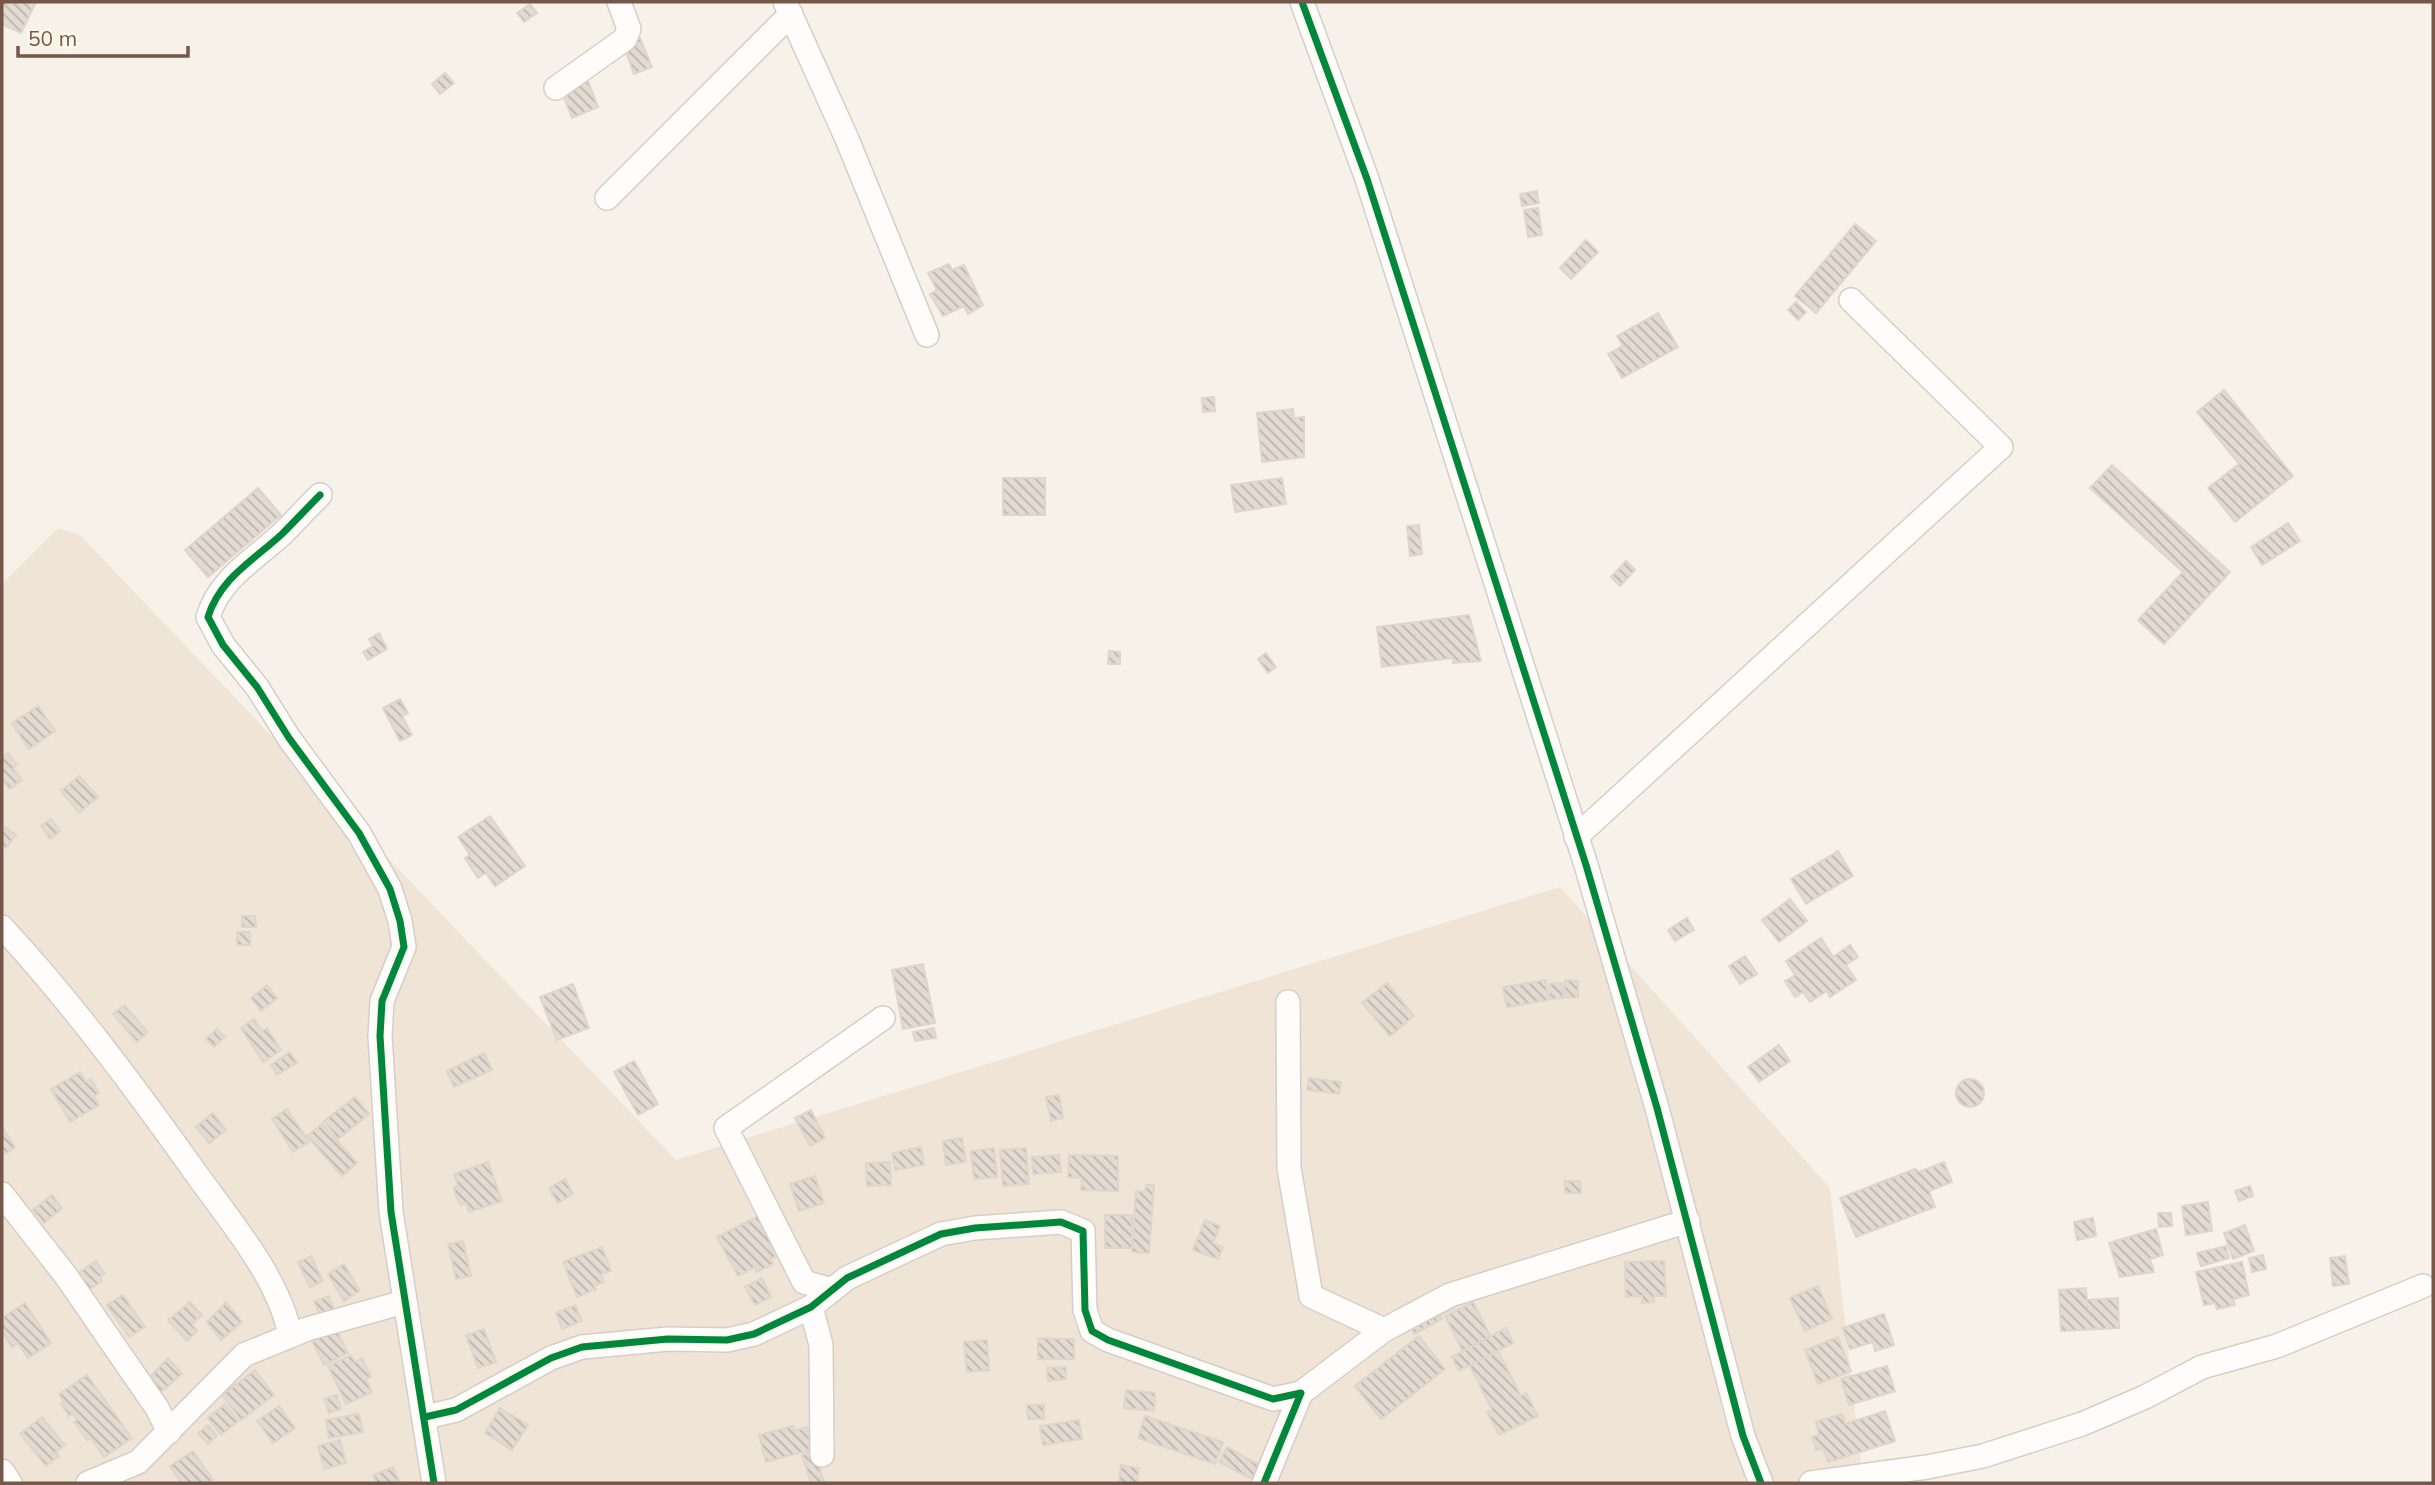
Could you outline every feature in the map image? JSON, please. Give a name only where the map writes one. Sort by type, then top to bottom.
[{"type":"street","points":[[556,88],[625,39],[629,29],[619,2]]},
{"type":"street","points":[[1302,2],[1367,179],[1576,837],[1688,1221],[1743,1436],[1761,1483]]},
{"type":"street","points":[[607,198],[788,8],[847,139],[927,335]]},
{"type":"street","points":[[1576,837],[2001,446],[1850,300]]},
{"type":"street","points":[[320,495],[281,535],[241,567],[214,597],[208,617],[223,645],[257,687],[289,738],[359,833],[390,889],[400,921],[404,947],[382,1001],[380,1036],[391,1212],[434,1483]]},
{"type":"street","points":[[2,927],[119,1066],[240,1234],[276,1295],[288,1320],[290,1336]]},
{"type":"street","points":[[1288,1002],[1289,1168],[1311,1296],[1384,1330]]},
{"type":"street","points":[[832,1290],[804,1282],[726,1128],[884,1018]]},
{"type":"street","points":[[2,1194],[66,1276],[157,1408],[169,1432]]},
{"type":"street","points":[[425,1417],[456,1409],[551,1358],[582,1348],[668,1339],[727,1340],[754,1334],[811,1307],[847,1278],[941,1234],[975,1228],[1061,1222],[1083,1231],[1085,1310],[1092,1331],[1108,1340],[1273,1399],[1301,1393],[1384,1330],[1450,1294],[1688,1221]]},
{"type":"street","points":[[1811,1483],[1961,1460],[2057,1432],[2145,1397],[2203,1367],[2277,1346],[2423,1286]]},
{"type":"street","points":[[88,1483],[138,1462],[244,1355],[290,1336],[404,1303]]},
{"type":"street","points":[[811,1307],[821,1345],[822,1455]]},
{"type":"street","points":[[1264,1483],[1301,1393]]},
{"type":"street","points":[[2,1471],[10,1483]]},
{"type":"shaded area","points":[[58,528],[80,535],[676,1160],[1560,887],[1830,1188],[1863,1483],[2,1483],[2,584]]},
{"type":"building","points":[[2,2],[36,2],[21,33],[2,24]]},
{"type":"building","points":[[530,4],[537,13],[524,22],[517,13]]},
{"type":"building","points":[[640,38],[652,67],[634,74],[623,44]]},
{"type":"building","points":[[445,73],[454,83],[440,94],[432,84]]},
{"type":"building","points":[[588,81],[598,107],[572,118],[562,92]]},
{"type":"building","points":[[1537,191],[1539,203],[1522,206],[1520,194]]},
{"type":"building","points":[[1538,208],[1542,235],[1528,237],[1524,210]]},
{"type":"building","points":[[1855,224],[1876,241],[1816,313],[1795,296]]},
{"type":"building","points":[[1586,240],[1598,252],[1571,279],[1560,268]]},
{"type":"building","points":[[949,264],[952,270],[964,265],[983,305],[968,314],[964,306],[943,316],[930,294],[937,290],[928,273]]},
{"type":"building","points":[[1796,302],[1806,312],[1798,320],[1788,310]]},
{"type":"building","points":[[1658,313],[1678,347],[1622,378],[1608,354],[1623,346],[1617,336]]},
{"type":"building","points":[[2224,390],[2293,476],[2235,522],[2208,488],[2239,464],[2197,412]]},
{"type":"building","points":[[1214,397],[1215,411],[1203,412],[1202,398]]},
{"type":"building","points":[[1293,409],[1294,418],[1304,417],[1304,457],[1262,462],[1257,413]]},
{"type":"building","points":[[2112,465],[2230,572],[2164,644],[2138,620],[2183,572],[2090,488]]},
{"type":"building","points":[[1003,478],[1045,478],[1045,515],[1003,515]]},
{"type":"building","points":[[1282,478],[1286,504],[1235,512],[1231,485]]},
{"type":"building","points":[[258,488],[281,515],[208,577],[185,550]]},
{"type":"building","points":[[2288,523],[2300,541],[2262,565],[2251,547]]},
{"type":"building","points":[[1419,525],[1422,554],[1410,556],[1407,526]]},
{"type":"building","points":[[1626,561],[1635,570],[1620,586],[1611,577]]},
{"type":"building","points":[[1469,615],[1481,661],[1453,663],[1453,658],[1382,667],[1377,627]]},
{"type":"building","points":[[379,633],[387,649],[368,660],[363,652],[373,646],[369,639]]},
{"type":"building","points":[[1109,651],[1120,652],[1120,664],[1108,664]]},
{"type":"building","points":[[1266,653],[1276,667],[1268,673],[1258,659]]},
{"type":"building","points":[[400,699],[408,713],[402,716],[412,735],[400,741],[383,708]]},
{"type":"building","points":[[38,706],[55,731],[29,749],[12,723]]},
{"type":"building","points":[[8,753],[17,765],[13,768],[22,780],[10,789],[2,779],[2,758]]},
{"type":"building","points":[[79,776],[98,797],[79,813],[61,791]]},
{"type":"building","points":[[490,816],[525,866],[495,886],[486,873],[478,878],[465,858],[470,855],[458,837]]},
{"type":"building","points":[[51,819],[60,831],[50,839],[41,826]]},
{"type":"building","points":[[2,825],[16,835],[6,848],[2,844]]},
{"type":"building","points":[[1838,851],[1853,876],[1806,904],[1791,879]]},
{"type":"building","points":[[1790,899],[1807,921],[1779,942],[1762,920]]},
{"type":"building","points":[[242,916],[255,916],[256,927],[242,927]]},
{"type":"building","points":[[1687,918],[1694,930],[1675,941],[1668,930]]},
{"type":"building","points":[[237,932],[250,932],[250,945],[237,945]]},
{"type":"building","points":[[1821,938],[1833,957],[1850,945],[1858,957],[1846,965],[1856,980],[1830,997],[1827,991],[1810,1002],[1803,992],[1795,997],[1785,981],[1795,975],[1786,961]]},
{"type":"building","points":[[1745,956],[1757,974],[1740,984],[1729,966]]},
{"type":"building","points":[[923,964],[935,1023],[903,1029],[892,970]]},
{"type":"building","points":[[1545,980],[1549,1000],[1507,1007],[1503,987]]},
{"type":"building","points":[[1565,980],[1578,981],[1578,998],[1564,997]]},
{"type":"building","points":[[1387,983],[1414,1016],[1390,1036],[1362,1003]]},
{"type":"building","points":[[1562,983],[1563,998],[1550,999],[1549,984]]},
{"type":"building","points":[[573,984],[589,1028],[557,1040],[540,997]]},
{"type":"building","points":[[267,985],[277,998],[261,1011],[251,998]]},
{"type":"building","points":[[124,1005],[148,1032],[137,1042],[113,1014]]},
{"type":"building","points":[[254,1019],[262,1031],[267,1028],[281,1050],[263,1062],[241,1028]]},
{"type":"building","points":[[934,1028],[936,1038],[915,1041],[913,1032]]},
{"type":"building","points":[[217,1029],[225,1037],[214,1047],[206,1039]]},
{"type":"building","points":[[1779,1045],[1790,1061],[1759,1082],[1748,1067]]},
{"type":"building","points":[[290,1052],[297,1063],[277,1075],[271,1065]]},
{"type":"building","points":[[484,1053],[492,1070],[454,1087],[447,1071]]},
{"type":"building","points":[[634,1061],[658,1104],[638,1115],[614,1072]]},
{"type":"building","points":[[80,1072],[86,1082],[91,1079],[99,1093],[94,1096],[99,1105],[70,1122],[51,1089]]},
{"type":"building","points":[[1309,1078],[1341,1082],[1339,1094],[1307,1090]]},
{"type":"building","points":[[1970,1079],[1980,1083],[1984,1093],[1980,1103],[1970,1107],[1960,1103],[1956,1093],[1960,1083]]},
{"type":"building","points":[[1059,1095],[1063,1118],[1051,1121],[1046,1097]]},
{"type":"building","points":[[355,1097],[369,1114],[338,1139],[324,1121]]},
{"type":"building","points":[[287,1109],[309,1142],[293,1152],[272,1119]]},
{"type":"building","points":[[811,1110],[825,1138],[810,1146],[795,1118]]},
{"type":"building","points":[[213,1113],[226,1130],[209,1143],[196,1127]]},
{"type":"building","points":[[322,1124],[357,1163],[342,1176],[307,1136]]},
{"type":"building","points":[[2,1127],[15,1147],[2,1156]]},
{"type":"building","points":[[962,1138],[966,1162],[946,1165],[943,1141]]},
{"type":"building","points":[[921,1147],[924,1165],[895,1170],[892,1153]]},
{"type":"building","points":[[994,1148],[997,1177],[974,1179],[971,1151]]},
{"type":"building","points":[[1026,1148],[1029,1184],[1003,1186],[1000,1150]]},
{"type":"building","points":[[1059,1155],[1061,1172],[1033,1174],[1032,1157]]},
{"type":"building","points":[[1069,1155],[1118,1156],[1118,1191],[1081,1190],[1082,1178],[1068,1177]]},
{"type":"building","points":[[488,1162],[502,1201],[469,1212],[466,1203],[460,1205],[453,1187],[458,1186],[454,1174]]},
{"type":"building","points":[[890,1162],[891,1185],[867,1186],[866,1163]]},
{"type":"building","points":[[1944,1162],[1952,1182],[1929,1191],[1935,1207],[1856,1237],[1840,1198],[1915,1169],[1919,1172]]},
{"type":"building","points":[[815,1176],[824,1203],[799,1211],[790,1184]]},
{"type":"building","points":[[565,1179],[573,1194],[558,1203],[549,1188]]},
{"type":"building","points":[[1565,1181],[1580,1181],[1581,1193],[1565,1193]]},
{"type":"building","points":[[1146,1185],[1154,1185],[1149,1253],[1132,1252],[1136,1191],[1145,1192]]},
{"type":"building","points":[[2250,1186],[2253,1196],[2239,1201],[2235,1191]]},
{"type":"building","points":[[52,1195],[62,1208],[44,1223],[33,1210]]},
{"type":"building","points":[[2208,1202],[2212,1231],[2186,1235],[2182,1206]]},
{"type":"building","points":[[2158,1213],[2171,1213],[2172,1226],[2159,1227]]},
{"type":"building","points":[[760,1215],[780,1254],[771,1259],[773,1264],[757,1272],[755,1267],[738,1276],[717,1237]]},
{"type":"building","points":[[1105,1215],[1132,1215],[1132,1248],[1105,1248]]},
{"type":"building","points":[[2093,1218],[2096,1236],[2077,1240],[2074,1222]]},
{"type":"building","points":[[1205,1220],[1220,1226],[1213,1243],[1223,1247],[1218,1259],[1193,1250]]},
{"type":"building","points":[[2245,1225],[2254,1251],[2233,1259],[2224,1233]]},
{"type":"building","points":[[2156,1229],[2163,1255],[2150,1259],[2154,1272],[2120,1277],[2109,1243]]},
{"type":"building","points":[[463,1241],[471,1276],[456,1279],[448,1244]]},
{"type":"building","points":[[2226,1246],[2229,1258],[2201,1266],[2197,1253]]},
{"type":"building","points":[[602,1247],[611,1271],[601,1274],[604,1282],[594,1286],[596,1289],[577,1297],[563,1262]]},
{"type":"building","points":[[2263,1255],[2266,1269],[2252,1272],[2249,1258]]},
{"type":"building","points":[[311,1256],[323,1281],[310,1287],[298,1262]]},
{"type":"building","points":[[2345,1256],[2349,1284],[2333,1286],[2330,1258]]},
{"type":"building","points":[[96,1261],[105,1274],[100,1277],[102,1281],[86,1292],[74,1276]]},
{"type":"building","points":[[1664,1261],[1666,1296],[1654,1296],[1654,1302],[1642,1303],[1642,1296],[1626,1297],[1625,1262]]},
{"type":"building","points":[[2242,1262],[2249,1295],[2233,1299],[2235,1305],[2217,1309],[2215,1303],[2204,1305],[2196,1272]]},
{"type":"building","points":[[344,1264],[360,1291],[344,1301],[328,1274]]},
{"type":"building","points":[[762,1278],[771,1297],[755,1305],[745,1287]]},
{"type":"building","points":[[1818,1286],[1832,1319],[1805,1331],[1790,1298]]},
{"type":"building","points":[[2086,1288],[2087,1300],[2118,1298],[2119,1328],[2061,1331],[2059,1290]]},
{"type":"building","points":[[123,1295],[145,1327],[129,1337],[107,1305]]},
{"type":"building","points":[[329,1296],[334,1310],[320,1315],[314,1301]]},
{"type":"building","points":[[1449,1299],[1454,1308],[1440,1315],[1442,1319],[1414,1334],[1412,1329],[1401,1334],[1397,1327]]},
{"type":"building","points":[[190,1302],[202,1315],[192,1324],[197,1331],[187,1341],[168,1320]]},
{"type":"building","points":[[226,1302],[242,1322],[221,1340],[207,1322]]},
{"type":"building","points":[[1473,1302],[1521,1396],[1526,1393],[1538,1416],[1499,1435],[1487,1412],[1492,1410],[1445,1316]]},
{"type":"building","points":[[25,1303],[51,1343],[28,1358],[18,1343],[12,1347],[2,1331],[2,1318]]},
{"type":"building","points":[[575,1305],[582,1321],[562,1329],[556,1313]]},
{"type":"building","points":[[1884,1314],[1894,1345],[1875,1351],[1873,1342],[1850,1349],[1843,1328]]},
{"type":"building","points":[[1506,1328],[1513,1343],[1459,1371],[1452,1357]]},
{"type":"building","points":[[336,1329],[348,1353],[324,1365],[312,1341]]},
{"type":"building","points":[[484,1329],[496,1362],[478,1368],[466,1335]]},
{"type":"building","points":[[1419,1336],[1445,1369],[1381,1419],[1355,1386]]},
{"type":"building","points":[[1838,1337],[1851,1371],[1818,1384],[1805,1350]]},
{"type":"building","points":[[1038,1338],[1074,1339],[1074,1359],[1038,1359]]},
{"type":"building","points":[[987,1340],[989,1370],[967,1372],[964,1342]]},
{"type":"building","points":[[351,1355],[355,1362],[362,1358],[371,1377],[366,1379],[372,1392],[346,1404],[328,1366]]},
{"type":"building","points":[[168,1358],[182,1374],[160,1393],[148,1379]]},
{"type":"building","points":[[1887,1366],[1895,1391],[1849,1405],[1841,1379]]},
{"type":"building","points":[[1066,1367],[1066,1379],[1048,1381],[1047,1368]]},
{"type":"building","points":[[255,1370],[274,1395],[241,1420],[222,1395]]},
{"type":"building","points":[[87,1375],[132,1438],[104,1457],[91,1438],[87,1440],[74,1422],[77,1420],[73,1414],[69,1416],[61,1404],[64,1402],[59,1394]]},
{"type":"building","points":[[1126,1390],[1155,1393],[1154,1411],[1124,1408]]},
{"type":"building","points":[[337,1395],[341,1409],[329,1413],[324,1399]]},
{"type":"building","points":[[225,1404],[238,1421],[221,1435],[208,1418]]},
{"type":"building","points":[[1027,1405],[1044,1405],[1044,1419],[1028,1419]]},
{"type":"building","points":[[279,1406],[295,1428],[273,1443],[257,1421]]},
{"type":"building","points":[[500,1408],[528,1425],[512,1450],[485,1433]]},
{"type":"building","points":[[1885,1411],[1895,1441],[1828,1462],[1823,1448],[1816,1450],[1812,1437],[1819,1435],[1816,1422],[1842,1414],[1845,1424]]},
{"type":"building","points":[[359,1414],[363,1432],[329,1438],[326,1420]]},
{"type":"building","points":[[1145,1416],[1223,1442],[1215,1464],[1138,1438]]},
{"type":"building","points":[[42,1417],[65,1445],[56,1452],[59,1456],[46,1466],[20,1434]]},
{"type":"building","points":[[1079,1420],[1082,1439],[1043,1445],[1040,1426]]},
{"type":"building","points":[[208,1425],[217,1436],[208,1444],[198,1433]]},
{"type":"building","points":[[793,1426],[794,1431],[807,1427],[813,1449],[766,1462],[759,1435]]},
{"type":"building","points":[[340,1440],[346,1463],[324,1469],[318,1446]]},
{"type":"building","points":[[1227,1447],[1259,1465],[1252,1479],[1219,1462]]},
{"type":"building","points":[[193,1451],[213,1480],[208,1483],[181,1483],[170,1466]]},
{"type":"building","points":[[814,1451],[824,1482],[811,1483],[802,1455]]},
{"type":"building","points":[[1121,1465],[1139,1468],[1137,1483],[1119,1483]]},
{"type":"building","points":[[393,1467],[400,1483],[377,1483],[373,1475]]},
{"type":"cycle path","points":[[1302,2],[1367,179],[1586,865],[1657,1108],[1743,1436],[1761,1483]]},
{"type":"cycle path","points":[[320,495],[282,534],[229,580],[213,603],[208,617],[223,645],[257,687],[289,738],[359,833],[390,889],[400,921],[404,947],[382,1001],[380,1036],[391,1212],[434,1483]]},
{"type":"cycle path","points":[[425,1417],[456,1410],[551,1358],[582,1347],[668,1339],[727,1340],[754,1334],[811,1307],[847,1278],[941,1234],[975,1228],[1061,1222],[1083,1231],[1085,1310],[1092,1331],[1108,1340],[1273,1399],[1301,1393],[1264,1483]]}]
